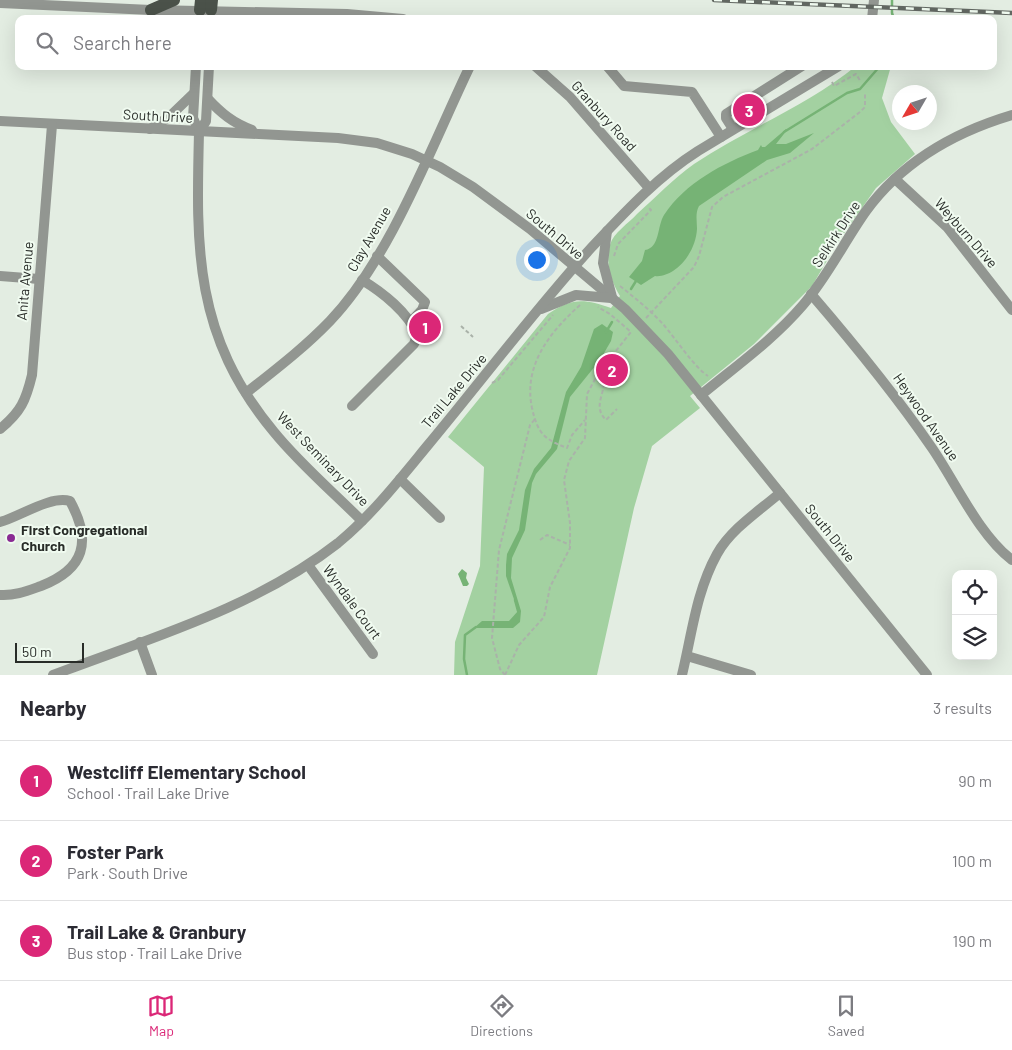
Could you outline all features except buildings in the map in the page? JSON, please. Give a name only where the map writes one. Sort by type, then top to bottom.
[{"type":"main road","points":[[151,10],[174,0]]},
{"type":"street","points":[[872,15],[874,0]]},
{"type":"street","points":[[0,3],[151,10],[348,15]]},
{"type":"street","name":"West Seminary Drive","points":[[196,70],[193,118],[199,132],[197,224],[205,295],[225,354],[246,392],[282,442],[362,521]]},
{"type":"street","name":"West Seminary Drive","points":[[199,132],[206,121],[209,70]]},
{"type":"street","name":"Clay Avenue","points":[[246,392],[293,355],[330,321],[362,280],[378,256],[468,70]]},
{"type":"street","name":"Granbury Road","points":[[540,70],[570,97],[648,188]]},
{"type":"street","points":[[610,70],[624,86],[692,92],[721,137]]},
{"type":"street","points":[[733,129],[726,118],[726,114],[796,70]]},
{"type":"street","name":"Trail Lake Drive","points":[[53,675],[244,600],[275,586],[308,565],[362,521],[400,479],[538,310],[607,231],[648,188],[675,166],[832,70]]},
{"type":"street","points":[[779,81],[788,97]]},
{"type":"street","points":[[150,129],[170,117],[194,93]]},
{"type":"street","points":[[755,96],[765,111]]},
{"type":"street","points":[[208,99],[232,120],[257,132]]},
{"type":"street","name":"Selkirk Drive","points":[[701,395],[775,334],[812,294],[867,210],[895,179],[937,146],[981,125],[1012,115]]},
{"type":"street","name":"South Drive","points":[[0,121],[199,132],[257,132],[358,140],[377,143],[426,159],[480,192],[530,229],[574,268],[612,298],[659,343],[927,675]]},
{"type":"street","name":"Anita Avenue","points":[[0,429],[16,416],[28,394],[32,374],[52,125]]},
{"type":"street","name":"Weyburn Drive","points":[[895,179],[946,227],[1012,310]]},
{"type":"street","points":[[538,310],[559,300],[576,295],[612,298],[603,263],[607,231]]},
{"type":"street","points":[[378,256],[425,302],[422,310],[411,322]]},
{"type":"street","points":[[0,276],[39,279]]},
{"type":"street","points":[[352,406],[414,344],[417,335],[411,322],[376,288],[362,280]]},
{"type":"street","name":"Heywood Avenue","points":[[812,294],[890,390],[952,477],[990,539],[1012,560]]},
{"type":"street","points":[[400,479],[440,518]]},
{"type":"street","points":[[682,675],[698,598],[717,553],[736,531],[780,493]]},
{"type":"street","points":[[0,522],[51,501],[64,499],[70,501],[79,519],[83,543],[77,561],[70,571],[59,579],[12,596],[0,595]]},
{"type":"street","name":"Wyndale Court","points":[[308,565],[373,654]]},
{"type":"street","points":[[140,642],[152,675]]},
{"type":"street","points":[[687,656],[751,675]]},
{"type":"path","points":[[832,82],[834,86],[856,74],[861,82]]},
{"type":"path","points":[[646,318],[694,267],[699,256],[712,208],[723,197],[812,149],[865,107],[864,92]]},
{"type":"path","points":[[613,262],[618,244],[652,210],[648,207]]},
{"type":"path","points":[[617,284],[651,312],[683,347],[700,372],[708,375],[714,384]]},
{"type":"path","points":[[570,307],[580,305],[552,334],[533,365],[530,391],[535,419],[545,438],[550,442],[567,448],[572,435],[586,419]]},
{"type":"path","points":[[535,419],[530,424],[526,447],[503,528],[492,618],[491,632],[500,669],[505,675],[519,644],[544,617],[550,587],[568,554],[570,523],[564,480],[568,461],[584,438],[587,394],[599,372],[632,332],[598,306]]},
{"type":"path","points":[[484,377],[493,383],[498,380],[555,314]]},
{"type":"path","points":[[461,326],[473,337]]},
{"type":"path","points":[[599,372],[604,381],[599,400],[601,415],[606,420],[617,410]]},
{"type":"path","points":[[540,540],[545,536],[550,536],[570,545]]},
{"type":"shaded area","points":[[851,70],[890,70],[882,98],[892,123],[892,130],[897,130],[915,154],[876,188],[836,245],[812,286],[754,344],[690,396],[700,408],[652,446],[634,508],[597,675],[454,675],[455,642],[480,566],[484,467],[448,437],[548,314],[564,305],[579,301],[611,308],[620,296],[612,278],[608,258],[614,236],[622,228],[694,164],[817,93]]},
{"type":"shaded area","points":[[786,129],[776,144],[786,144],[814,133],[790,153],[767,160],[699,206],[695,241],[683,263],[673,271],[655,276],[641,285],[629,277],[642,261],[645,250],[650,248],[656,241],[664,215],[683,193],[718,168],[758,150],[761,145],[765,147]]},
{"type":"shaded area","points":[[602,324],[613,332],[611,341],[600,360],[570,397],[557,449],[536,474],[532,483],[525,530],[512,558],[511,578],[521,611],[520,622],[513,628],[474,628],[482,621],[509,621],[518,611],[506,576],[506,565],[507,554],[519,530],[525,490],[534,469],[551,448],[566,392],[581,367],[594,329]]},
{"type":"shaded area","points":[[462,569],[467,573],[466,578],[469,584],[467,586],[463,586],[458,574]]},
{"type":"waterway","points":[[892,0],[893,15]]},
{"type":"waterway","points":[[784,132],[847,93],[860,89],[877,70]]},
{"type":"waterway","points":[[631,289],[636,281]]},
{"type":"waterway","points":[[606,332],[612,322]]},
{"type":"waterway","points":[[515,600],[518,611]]},
{"type":"waterway","points":[[467,675],[464,659],[465,635],[476,627]]},
{"type":"railway","points":[[714,0],[1012,13]]},
{"type":"place","name":"Trail Lake & Granbury","points":[[749,110]]},
{"type":"place","name":"Westcliff Elementary School","points":[[425,327]]},
{"type":"place","name":"Foster Park","points":[[612,370]]},
{"type":"place","name":"First Congregational Church","points":[[11,538]]}]
